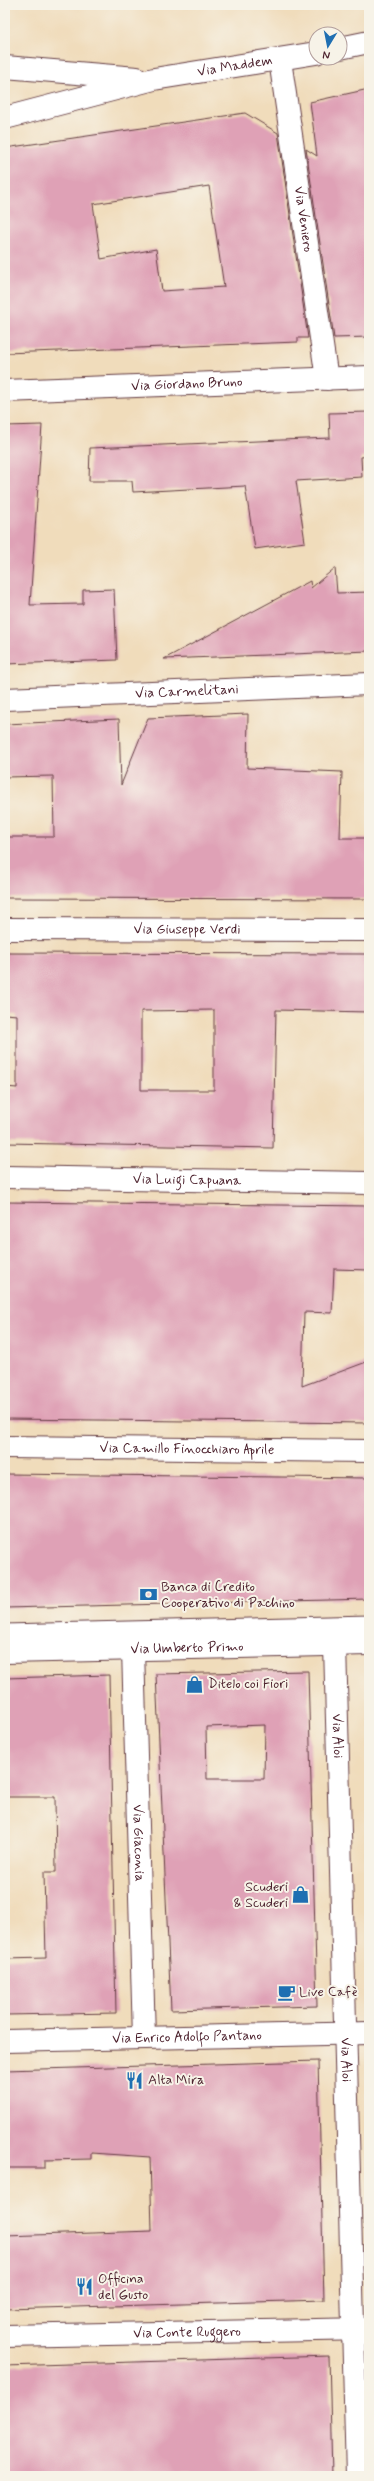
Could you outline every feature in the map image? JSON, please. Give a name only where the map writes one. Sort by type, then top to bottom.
[{"type":"street","points":[[348,46],[369,42]]},
{"type":"street","name":"Via Maddem","points":[[154,79],[308,55]]},
{"type":"street","name":"Via Veniero","points":[[280,60],[327,379]]},
{"type":"street","points":[[5,67],[154,79]]},
{"type":"street","points":[[5,118],[154,79]]},
{"type":"street","name":"Via Giordano Bruno","points":[[5,391],[369,377]]},
{"type":"street","name":"Via Carmelitani","points":[[5,699],[369,684]]},
{"type":"street","name":"Via Giuseppe Verdi","points":[[5,929],[369,930]]},
{"type":"street","name":"Via Luigi Capuana","points":[[5,1177],[369,1183]]},
{"type":"street","name":"Via Camillo Finocchiaro Aprile","points":[[5,1446],[369,1450]]},
{"type":"street","name":"Via Umberto Primo","points":[[5,1652],[369,1644]]},
{"type":"street","name":"Via Aloi","points":[[335,1645],[345,2034],[361,2329],[357,2476]]},
{"type":"street","name":"Via Giaconia","points":[[133,1649],[144,2038]]},
{"type":"street","name":"Via Enrico Adolfo Pantano","points":[[5,2041],[369,2033]]},
{"type":"street","name":"Via Conte Ruggero","points":[[5,2336],[361,2329]]},
{"type":"lane","points":[[5,1634],[369,1625]]},
{"type":"building","points":[[369,89],[369,337],[334,338],[306,149],[317,156],[310,102]]},
{"type":"building","points":[[245,113],[278,133],[308,338],[298,338],[298,342],[5,353],[5,148]],"holes":[[[209,186],[224,287],[162,291],[156,249],[101,259],[93,204]]]},
{"type":"building","points":[[369,412],[369,456],[361,457],[362,477],[296,481],[305,542],[255,549],[245,486],[133,492],[132,481],[89,481],[90,448],[330,438],[329,413]]},
{"type":"building","points":[[42,425],[30,605],[83,604],[83,590],[114,589],[117,660],[5,664],[5,426]]},
{"type":"building","points":[[335,568],[337,593],[369,592],[369,651],[164,659],[310,581],[311,588]]},
{"type":"building","points":[[248,714],[247,768],[342,772],[340,838],[369,838],[369,899],[5,898],[5,837],[54,837],[53,776],[5,777],[5,724],[119,719],[121,785],[148,718]]},
{"type":"building","points":[[5,953],[369,954],[369,1012],[276,1010],[273,1148],[5,1143],[5,1087],[17,1088],[17,1015],[5,1014]],"holes":[[[214,1010],[214,1090],[141,1090],[141,1011]]]},
{"type":"building","points":[[5,1202],[369,1206],[369,1270],[334,1269],[332,1313],[304,1312],[302,1386],[369,1361],[369,1423],[5,1419]]},
{"type":"building","points":[[5,1474],[369,1478],[369,1599],[5,1608]]},
{"type":"building","points":[[308,1671],[317,2006],[171,2010],[156,1674]],"holes":[[[265,1725],[264,1779],[207,1779],[206,1727]]]},
{"type":"building","points":[[109,1675],[116,2013],[5,2015],[5,1959],[46,1958],[44,1872],[56,1872],[55,1797],[5,1797],[5,1678]]},
{"type":"building","points":[[318,2061],[324,2300],[5,2309],[5,2236],[152,2231],[150,2157],[91,2153],[91,2159],[45,2160],[45,2168],[5,2168],[5,2070]]},
{"type":"building","points":[[329,2356],[332,2476],[5,2476],[5,2366]]},
{"type":"place","name":"Banca di Credito Cooperativo di Pachino","points":[[148,1595]]},
{"type":"place","name":"Ditelo coi Fiori","points":[[195,1684]]},
{"type":"place","name":"Scuderi & Scuderi","points":[[301,1895]]},
{"type":"place","name":"Live Cafè","points":[[286,1992]]},
{"type":"place","name":"Alta Mira","points":[[135,2080]]},
{"type":"place","name":"Officina del Gusto","points":[[85,2287]]}]
